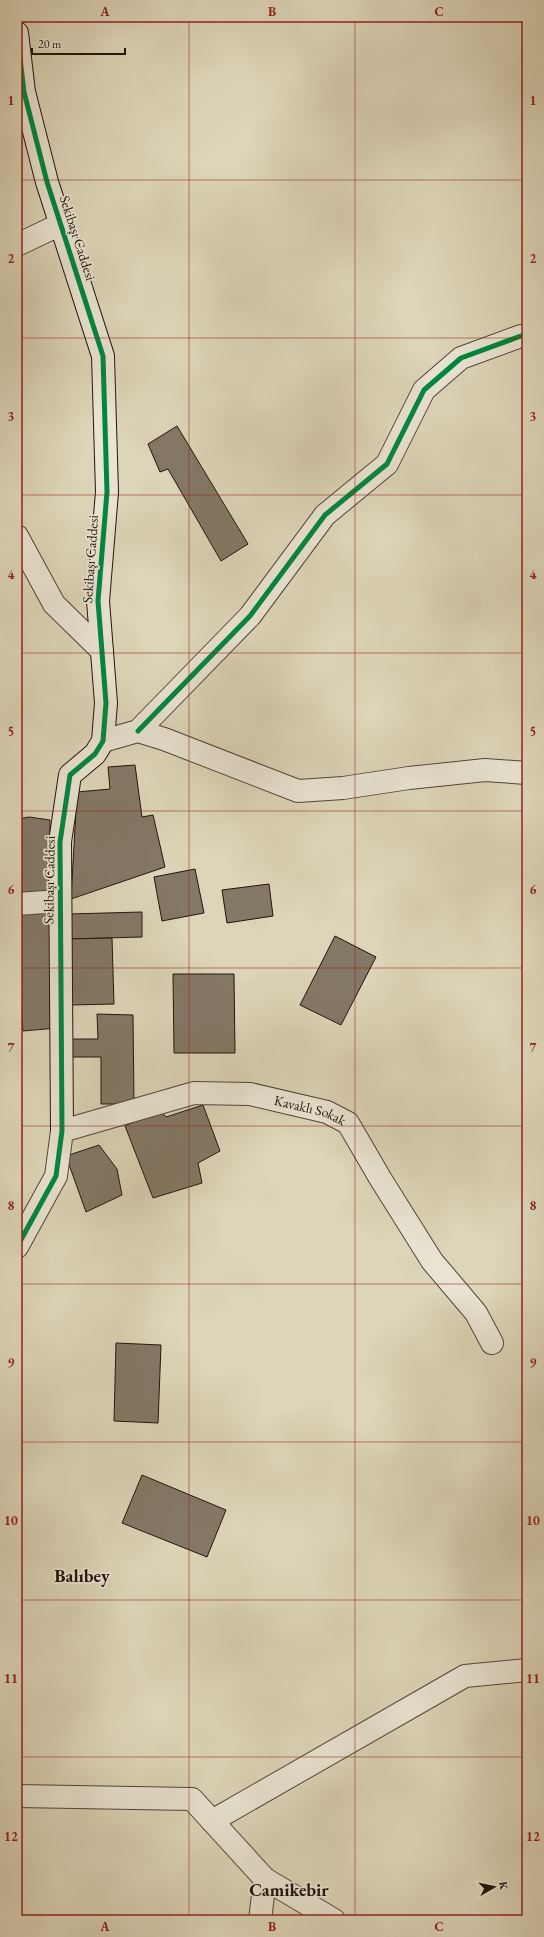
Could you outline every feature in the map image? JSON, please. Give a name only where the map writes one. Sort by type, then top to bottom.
[{"type":"street","name":"Sekibaşı Caddesi","points":[[17,33],[24,92],[47,182],[103,356],[107,492],[98,600],[106,703],[103,741],[95,754],[70,775],[60,842],[59,902],[62,1131],[56,1176],[18,1243]]},
{"type":"street","points":[[17,245],[61,224]]},
{"type":"street","points":[[103,741],[138,731],[250,616],[325,515],[387,464],[424,390],[461,358],[521,336],[527,336]]},
{"type":"street","points":[[17,536],[54,604],[102,651]]},
{"type":"street","points":[[138,731],[164,739],[298,791],[343,788],[409,778],[485,770],[527,773]]},
{"type":"street","points":[[17,904],[59,902]]},
{"type":"street","name":"Kavaklı Sokak","points":[[62,1131],[194,1093],[250,1094],[327,1112],[348,1123],[380,1178],[432,1261],[476,1314],[492,1343]]},
{"type":"street","points":[[212,1821],[465,1676],[527,1670]]},
{"type":"street","points":[[17,1796],[192,1799],[265,1879],[334,1920]]},
{"type":"street","points":[[260,1920],[265,1879]]},
{"type":"building","points":[[177,426],[248,544],[221,561],[168,469],[160,472],[148,444]]},
{"type":"building","points":[[135,765],[142,817],[153,815],[165,867],[71,899],[77,792],[110,789],[108,767]]},
{"type":"building","points":[[29,817],[50,820],[50,895],[17,894],[17,819]]},
{"type":"building","points":[[195,869],[204,913],[162,921],[154,877]]},
{"type":"building","points":[[269,884],[273,916],[227,923],[222,890]]},
{"type":"building","points":[[53,911],[57,1028],[23,1031],[17,959],[17,914]]},
{"type":"building","points":[[142,912],[142,937],[68,939],[68,914]]},
{"type":"building","points":[[335,936],[376,957],[341,1025],[300,1005]]},
{"type":"building","points":[[112,938],[114,1004],[70,1005],[68,939]]},
{"type":"building","points":[[173,974],[234,974],[235,1053],[174,1053]]},
{"type":"building","points":[[97,1014],[133,1015],[134,1104],[101,1104],[101,1057],[72,1057],[71,1039],[98,1039]]},
{"type":"building","points":[[203,1105],[220,1151],[198,1163],[202,1183],[153,1198],[125,1126],[159,1109],[166,1117]]},
{"type":"building","points":[[99,1145],[117,1169],[122,1195],[86,1212],[66,1156]]},
{"type":"building","points":[[116,1343],[161,1345],[158,1423],[114,1421]]},
{"type":"building","points":[[142,1475],[226,1510],[207,1557],[122,1523]]},
{"type":"cycle path","points":[[17,33],[24,92],[47,182],[103,356],[107,492],[98,601],[106,703],[103,741],[95,754],[70,775],[60,842],[62,1131],[56,1176],[17,1247]]},
{"type":"cycle path","points":[[138,731],[250,616],[325,515],[387,464],[424,390],[461,358],[521,336],[527,336]]},
{"type":"district","name":"Balıbey","points":[[82,1575]]},
{"type":"district","name":"Camikebir","points":[[289,1889]]}]
